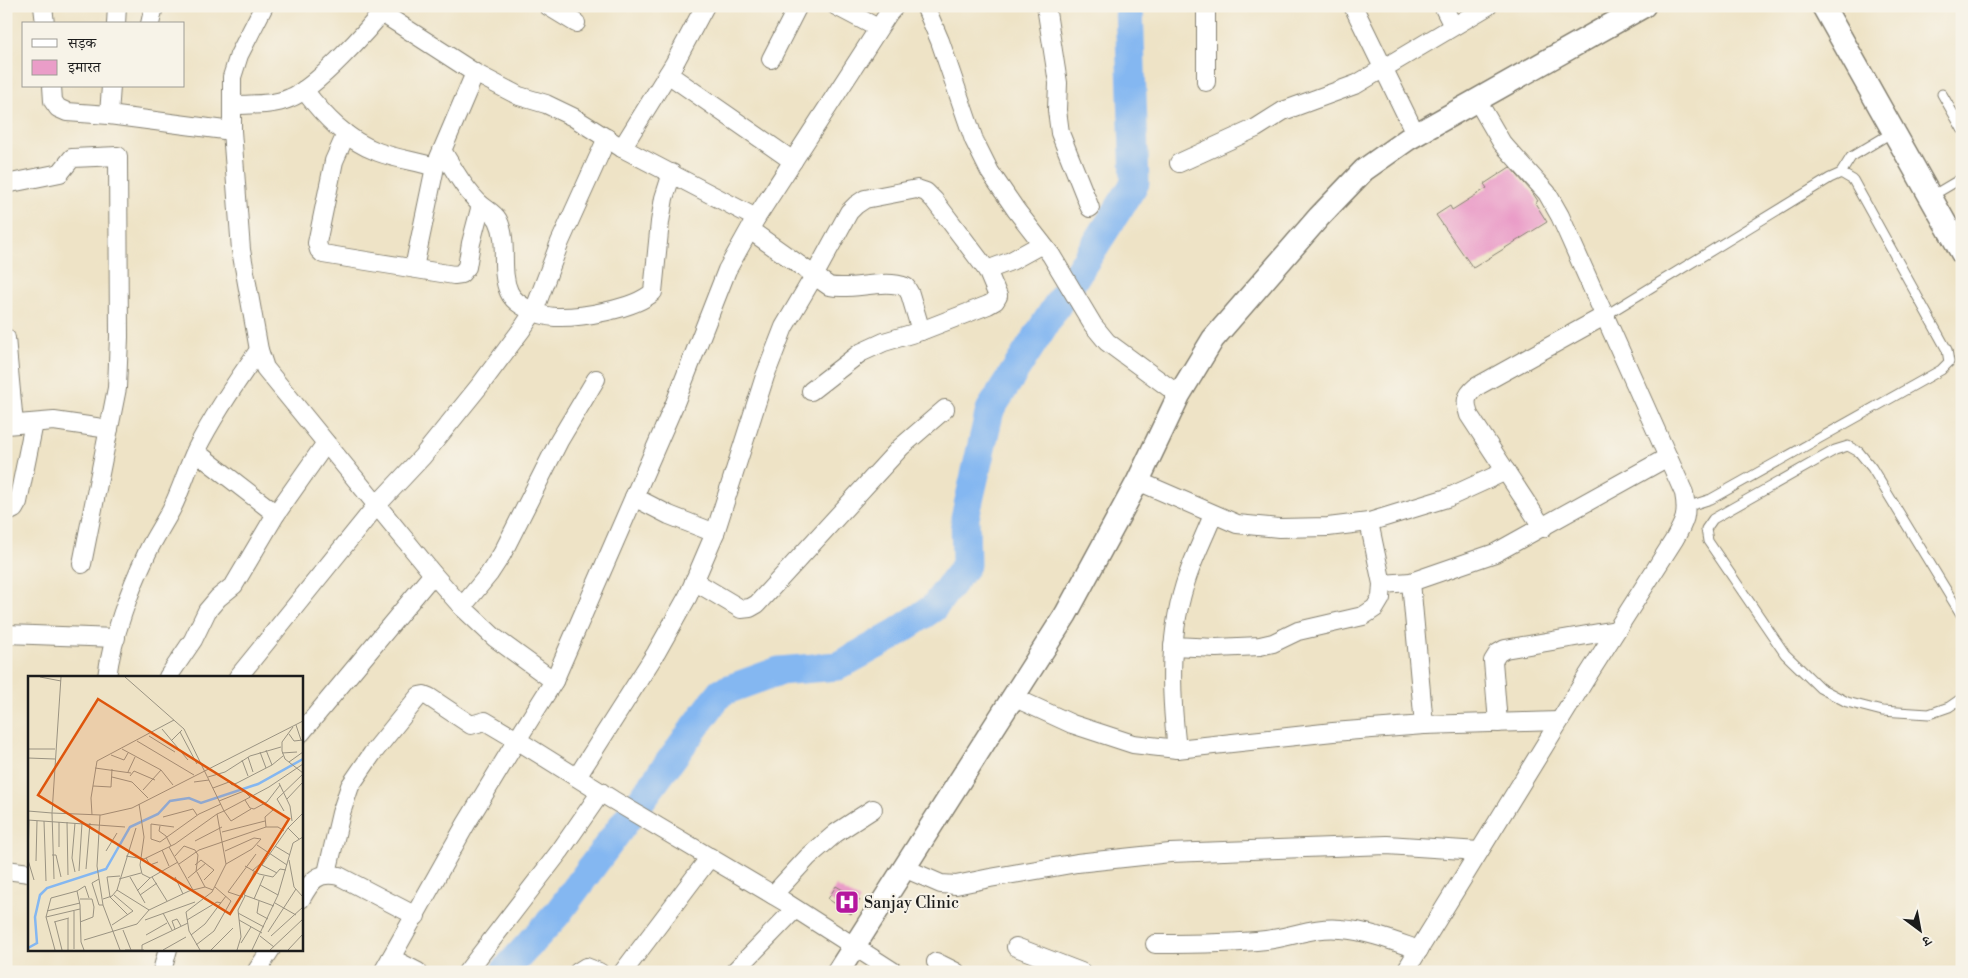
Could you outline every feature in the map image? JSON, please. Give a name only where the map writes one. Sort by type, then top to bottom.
[{"type":"street","points":[[43,6],[45,22]]},
{"type":"street","points":[[116,22],[117,6]]},
{"type":"street","points":[[150,22],[154,6]]},
{"type":"street","points":[[264,6],[239,55],[232,77],[232,131],[241,250],[259,350],[265,368],[462,607],[495,638],[554,681]]},
{"type":"street","points":[[548,6],[576,23]]},
{"type":"street","points":[[239,676],[376,504],[422,457],[481,384],[534,310],[560,242],[614,143],[668,74],[705,6]]},
{"type":"street","points":[[771,59],[798,6]]},
{"type":"street","points":[[836,6],[878,28]]},
{"type":"street","points":[[418,972],[387,965],[466,824],[554,681],[705,330],[727,270],[793,160],[894,6]]},
{"type":"street","points":[[925,6],[940,41],[974,140],[990,172],[1047,250],[1093,325],[1107,342],[1179,395]]},
{"type":"street","points":[[1046,6],[1058,84],[1057,110],[1060,133],[1090,208]]},
{"type":"street","points":[[1206,6],[1206,82]]},
{"type":"street","points":[[1353,6],[1416,135]]},
{"type":"street","points":[[1442,6],[1454,26]]},
{"type":"street","points":[[1179,163],[1256,128],[1283,111],[1357,84],[1488,6]]},
{"type":"street","points":[[838,972],[1066,614],[1138,481],[1179,395],[1213,339],[1319,217],[1364,170],[1416,135],[1644,6]]},
{"type":"street","points":[[1823,6],[1962,254]]},
{"type":"street","points":[[233,104],[270,104],[290,98],[304,90],[326,72],[384,10],[475,73],[518,96],[546,104],[573,116],[614,143],[672,173],[753,224],[814,276],[829,286],[841,289],[892,284],[906,287],[910,294],[921,331]]},
{"type":"street","points":[[414,268],[439,159],[475,73]]},
{"type":"street","points":[[668,74],[793,160]]},
{"type":"street","points":[[52,88],[53,100],[58,108],[67,112],[109,115],[232,131]]},
{"type":"street","points":[[109,115],[111,88]]},
{"type":"street","points":[[304,90],[330,122],[346,134],[378,152],[439,159],[497,220],[501,229],[506,282],[509,293],[516,301],[554,317],[608,311],[640,301],[653,292],[660,222],[664,198],[672,173]]},
{"type":"street","points":[[1405,972],[1685,520],[1686,506],[1684,493],[1606,315],[1560,216],[1547,193],[1502,143],[1477,100]]},
{"type":"street","points":[[346,134],[334,161],[316,243],[323,254],[454,275],[461,274],[466,270],[481,205]]},
{"type":"street","points":[[14,183],[60,173],[72,158],[118,156],[119,337],[117,388],[82,564]]},
{"type":"street","points":[[577,777],[656,653],[688,596],[715,533],[762,385],[784,326],[849,212],[865,199],[917,189],[926,192],[987,270],[998,296],[988,306],[921,331],[884,342],[860,353],[811,391]]},
{"type":"street","points":[[987,270],[1047,250]]},
{"type":"street","points":[[1543,528],[1469,415],[1466,404],[1468,394],[1476,387],[1606,315]]},
{"type":"street","points":[[6,338],[10,425],[54,421],[109,429]]},
{"type":"street","points":[[107,676],[116,638],[134,581],[147,552],[172,508],[196,452],[232,388],[259,350]]},
{"type":"street","points":[[462,607],[489,574],[502,554],[558,441],[596,379]]},
{"type":"street","points":[[694,581],[741,609],[750,608],[757,604],[901,447],[944,409]]},
{"type":"street","points":[[6,513],[14,509],[18,502],[34,423]]},
{"type":"street","points":[[169,676],[193,640],[207,611],[218,598],[234,585],[276,514],[326,442]]},
{"type":"street","points":[[196,452],[276,514]]},
{"type":"street","points":[[1382,584],[1411,582],[1495,553],[1668,457]]},
{"type":"street","points":[[1138,481],[1237,524],[1279,528],[1328,527],[1369,522],[1447,498],[1506,471]]},
{"type":"street","points":[[634,497],[715,533]]},
{"type":"street","points":[[1177,749],[1171,700],[1173,646],[1177,615],[1187,576],[1213,515]]},
{"type":"street","points":[[1173,646],[1216,648],[1260,646],[1273,643],[1298,631],[1363,616],[1375,608],[1380,598],[1382,584],[1369,522]]},
{"type":"street","points":[[302,732],[433,574]]},
{"type":"street","points":[[1411,582],[1424,725]]},
{"type":"street","points":[[1498,723],[1494,661],[1498,653],[1506,649],[1616,630]]},
{"type":"street","points":[[6,634],[116,638]]},
{"type":"street","points":[[327,873],[341,813],[350,786],[372,754],[419,696],[424,695],[471,725],[484,721],[517,740],[773,895],[894,972]]},
{"type":"street","points":[[1013,697],[1072,724],[1132,744],[1177,749],[1333,732],[1424,725],[1559,721]]},
{"type":"street","points":[[467,972],[560,851],[607,796]]},
{"type":"street","points":[[773,895],[808,857],[836,833],[873,808]]},
{"type":"street","points":[[904,868],[940,884],[956,885],[1077,863],[1170,853],[1386,846],[1479,851]]},
{"type":"street","points":[[623,972],[710,857]]},
{"type":"street","points":[[6,870],[28,873]]},
{"type":"street","points":[[302,898],[315,878],[327,873],[339,876],[416,916]]},
{"type":"street","points":[[734,972],[795,909]]},
{"type":"street","points":[[1155,944],[1231,943],[1269,940],[1316,929],[1340,928],[1369,933],[1419,950]]},
{"type":"street","points":[[1016,947],[1081,972]]},
{"type":"street","points":[[162,971],[168,950]]},
{"type":"street","points":[[256,972],[269,950]]},
{"type":"street","points":[[936,962],[956,972]]},
{"type":"street","points":[[578,972],[586,967],[599,972]]},
{"type":"lane","points":[[1942,94],[1962,129]]},
{"type":"lane","points":[[1606,315],[1841,173],[1851,157],[1893,132]]},
{"type":"lane","points":[[1686,506],[1711,499],[1941,370],[1949,362],[1947,350],[1853,180],[1841,173]]},
{"type":"lane","points":[[1930,197],[1962,178]]},
{"type":"lane","points":[[1962,616],[1872,468],[1859,452],[1848,446],[1835,450],[1713,519],[1706,529],[1708,541],[1785,654],[1820,688],[1847,702],[1882,711],[1929,714],[1949,707],[1962,698]]},
{"type":"building","points":[[1510,167],[1532,192],[1538,201],[1535,203],[1547,222],[1473,268],[1436,215],[1450,206],[1452,210],[1487,188],[1484,184]]},
{"type":"building","points":[[836,886],[860,900],[851,914],[828,899]]},
{"type":"waterway","points":[[504,972],[557,914],[721,692],[779,671],[838,666],[889,638],[933,608],[966,565],[965,518],[990,410],[1135,183],[1129,6]]},
{"type":"place","name":"Sanjay Clinic","points":[[847,902]]}]
